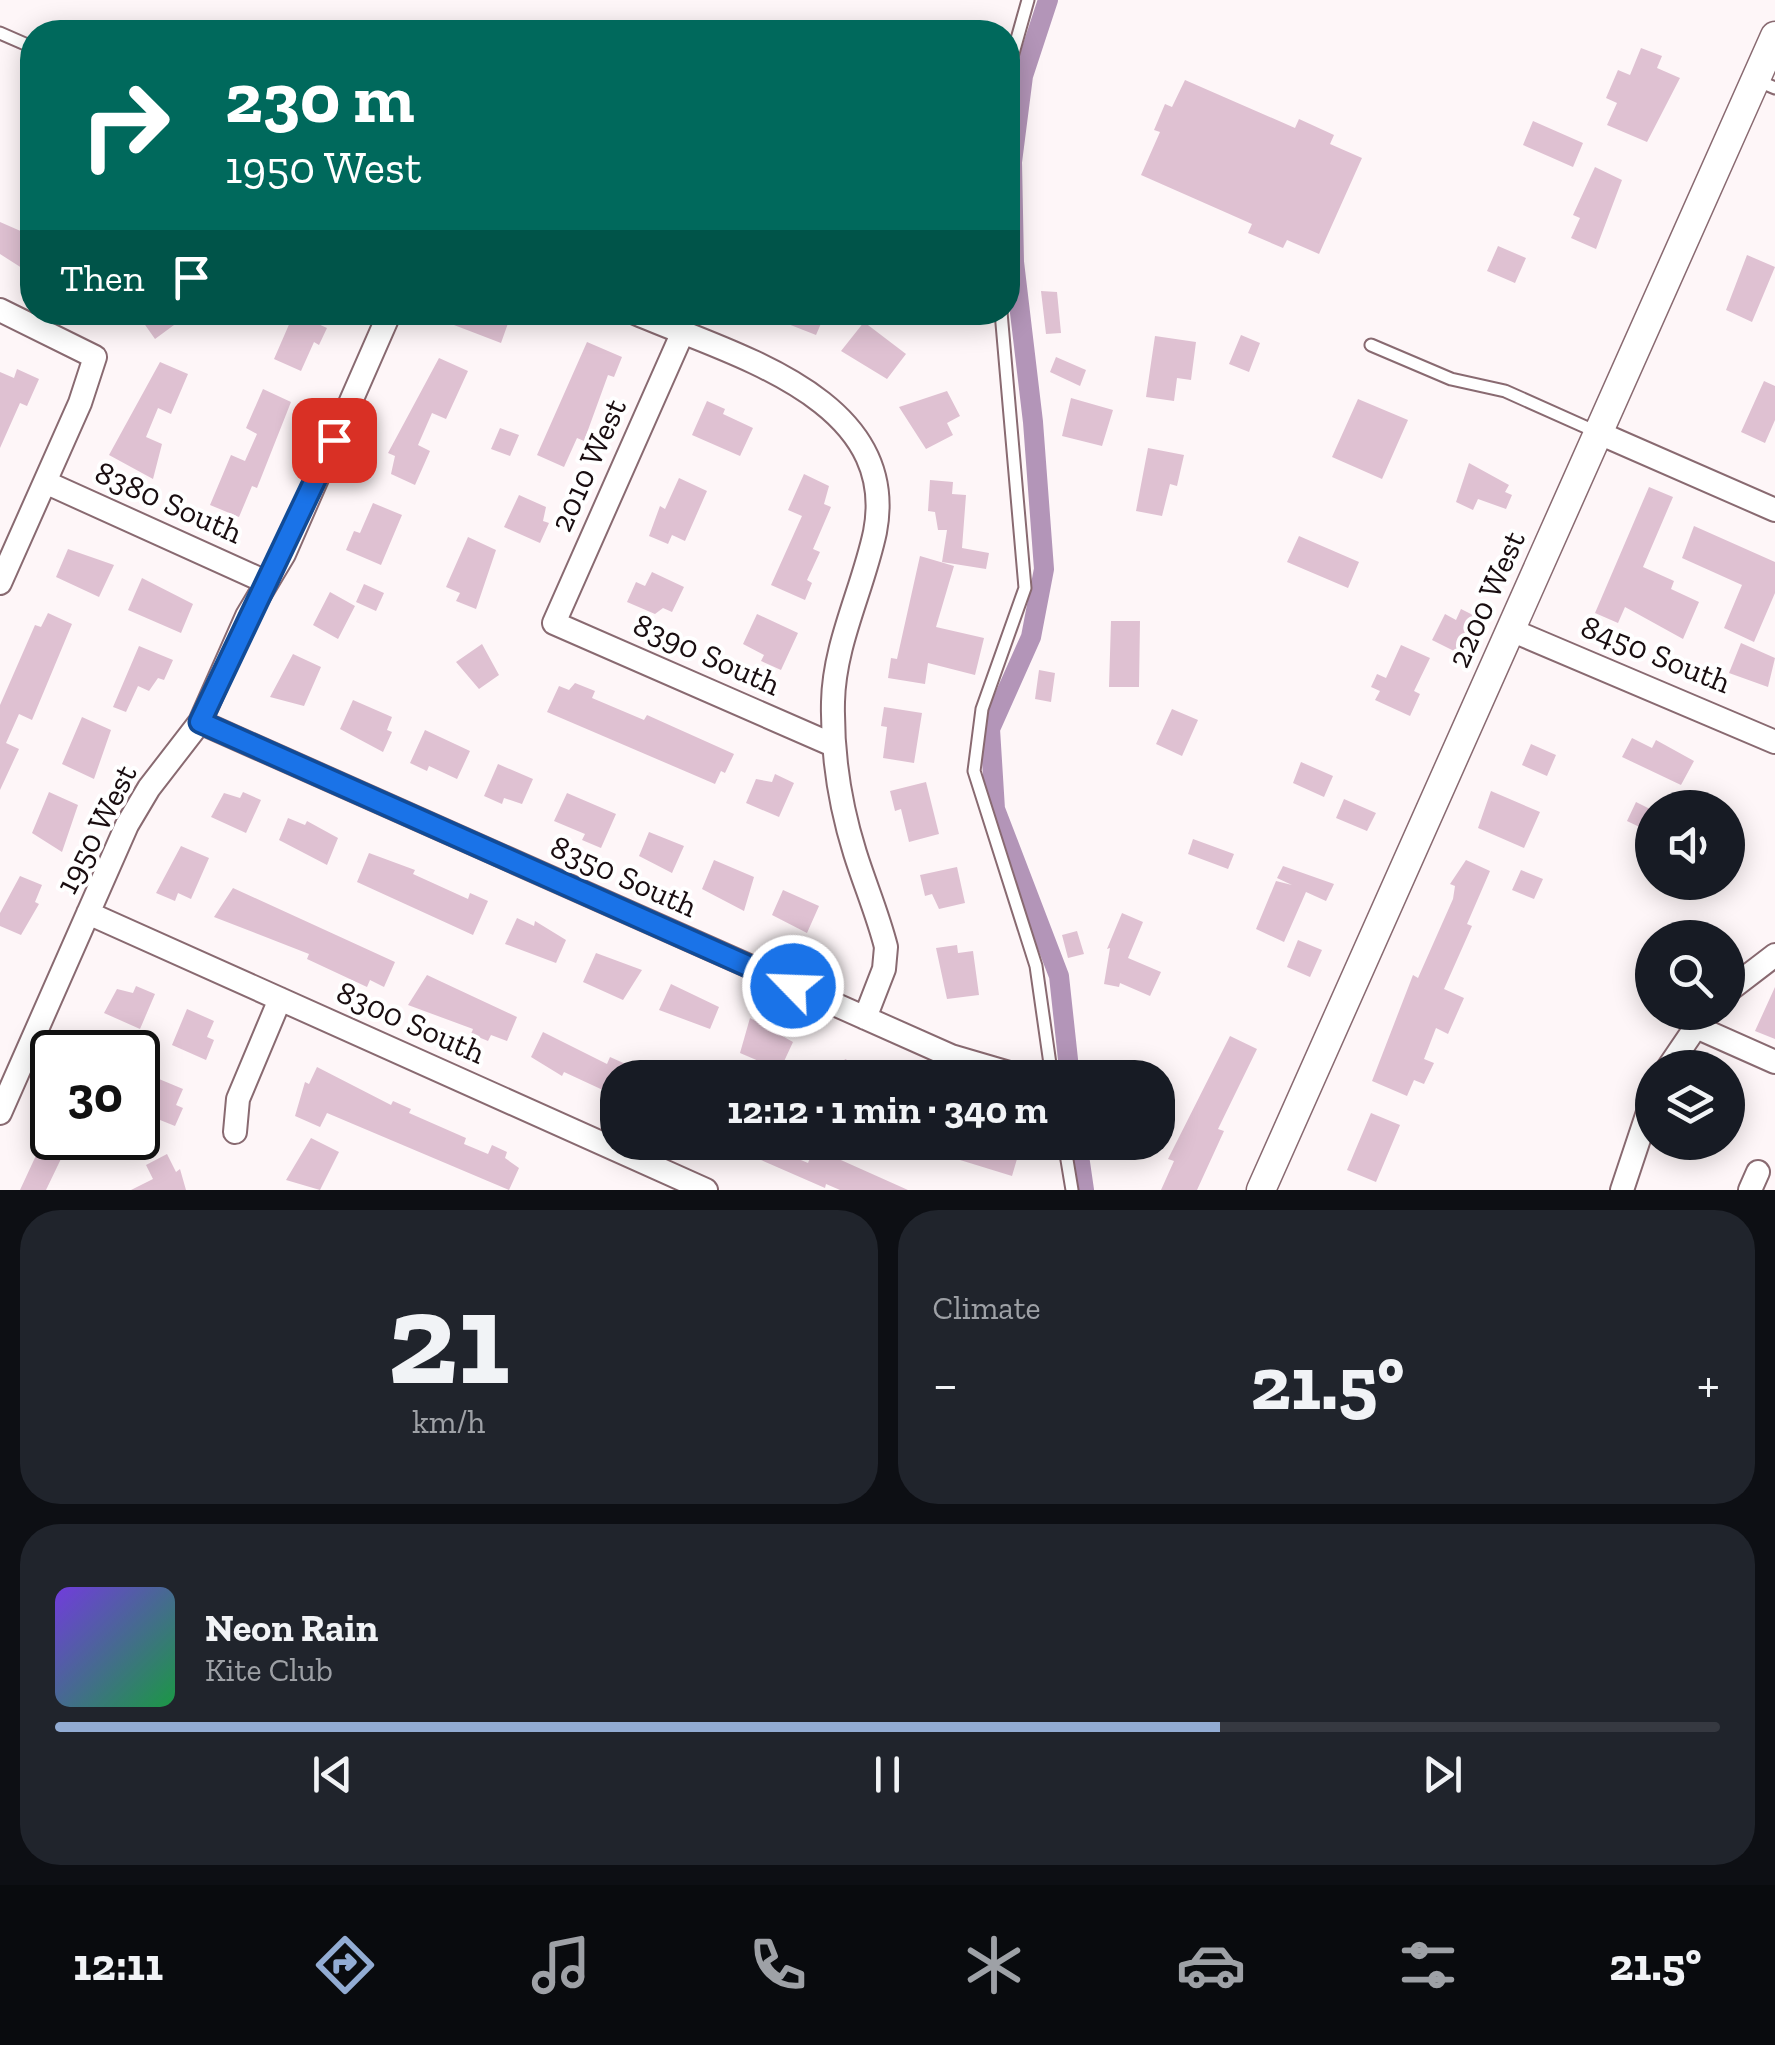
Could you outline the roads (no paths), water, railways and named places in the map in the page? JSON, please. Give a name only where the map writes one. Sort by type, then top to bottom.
[{"type":"street","name":"2200 West","points":[[1260,1190],[1598,433],[1765,84],[1775,36]]},
{"type":"street","points":[[0,583],[95,357],[30,325]]},
{"type":"street","name":"1950 West","points":[[0,1113],[138,804],[200,722],[266,582],[284,554],[384,325]]},
{"type":"street","points":[[662,325],[805,389],[830,406],[866,451],[874,475],[875,529],[836,673],[834,745],[850,836],[886,947],[884,969],[864,1018]]},
{"type":"street","name":"2010 West","points":[[554,622],[682,334]]},
{"type":"street","points":[[1598,433],[1775,510]]},
{"type":"street","name":"8380 South","points":[[45,482],[266,582]]},
{"type":"street","name":"8390 South","points":[[554,622],[834,745]]},
{"type":"street","name":"8450 South","points":[[1511,630],[1775,742]]},
{"type":"street","name":"8350 South","points":[[200,722],[965,1060]]},
{"type":"street","name":"8300 South","points":[[88,913],[706,1190]]},
{"type":"street","points":[[1745,978],[1775,955]]},
{"type":"street","points":[[235,1132],[238,1099],[280,999]]},
{"type":"street","points":[[1719,1030],[1775,1062]]},
{"type":"street","points":[[1622,1190],[1635,1151]]},
{"type":"lane","points":[[1020,28],[1028,0]]},
{"type":"lane","points":[[1002,325],[1025,588],[982,710],[974,771],[1036,966],[1049,1060]]},
{"type":"lane","points":[[1371,345],[1451,379],[1505,391],[1598,433]]},
{"type":"lane","points":[[1067,1160],[1072,1190]]},
{"type":"waterway","points":[[1020,99],[1023,76],[1048,0]]},
{"type":"waterway","points":[[1020,313],[1044,569],[1031,637],[990,729],[995,809],[1059,976],[1068,1060]]},
{"type":"waterway","points":[[1080,1160],[1084,1190]]}]
